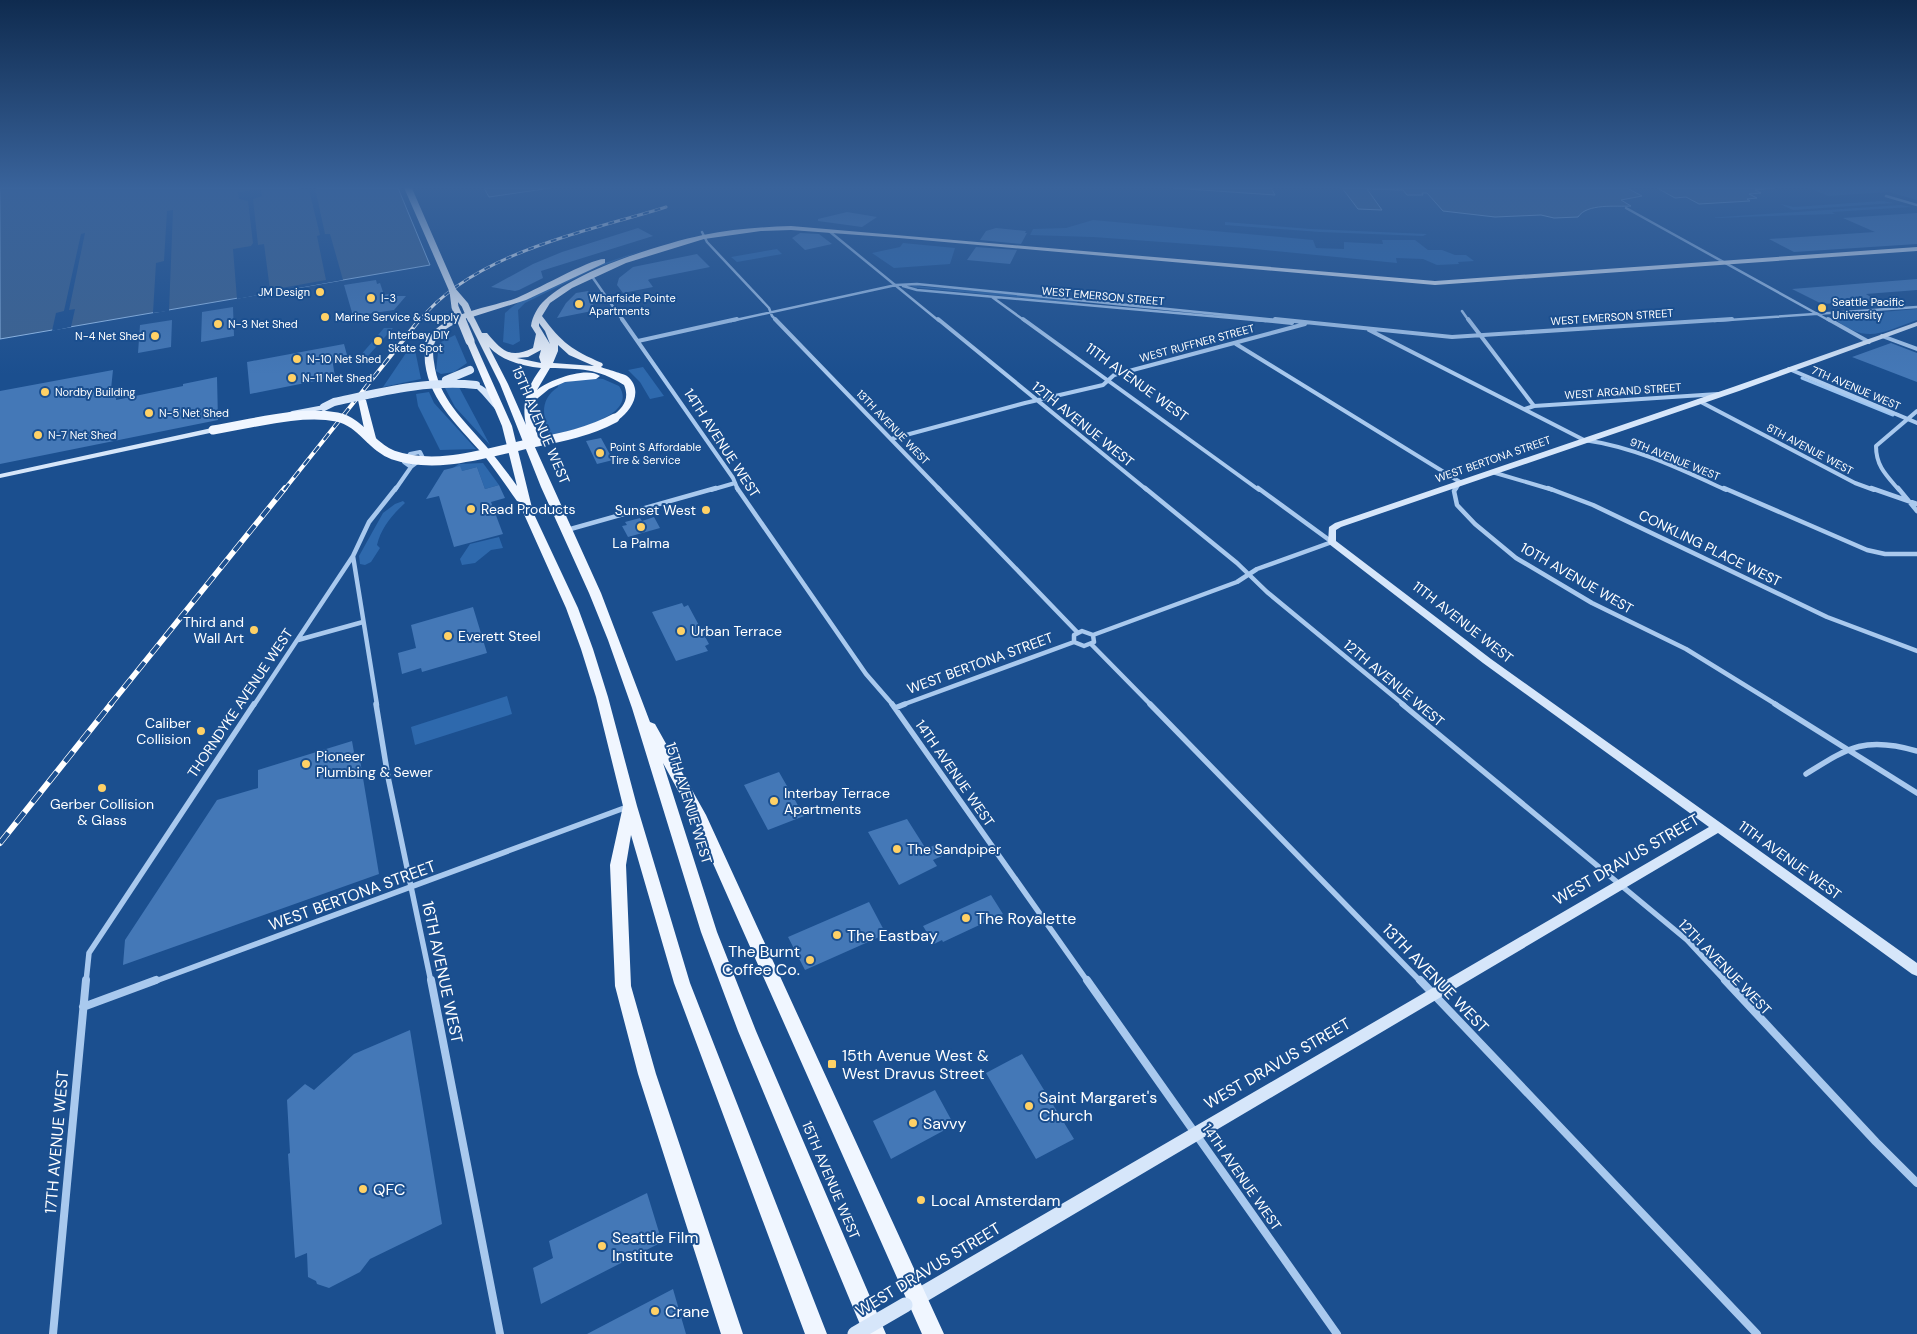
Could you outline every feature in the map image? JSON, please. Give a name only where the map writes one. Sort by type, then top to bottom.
[{"type":"main road","name":"15TH AVENUE WEST","points":[[435,250],[453,291],[455,307],[479,340],[504,384],[540,474],[595,593],[639,708],[712,941],[747,1031],[875,1334]]},
{"type":"main road","points":[[524,503],[492,459],[450,411],[438,394],[429,363],[429,350],[432,338],[444,327],[457,320],[525,297],[597,263],[642,250]]},
{"type":"main road","points":[[498,351],[515,356],[530,353],[539,347],[539,335],[535,326],[538,316],[543,306],[556,294],[591,275],[657,250]]},
{"type":"main road","points":[[1053,250],[1435,283],[1900,250]]},
{"type":"main road","name":"15TH AVENUE WEST","points":[[453,291],[465,305],[479,340],[476,354],[507,426],[524,503],[572,608],[587,649],[602,697],[630,806],[682,983],[816,1334]]},
{"type":"main road","points":[[213,430],[304,416],[330,416],[344,418],[354,423],[372,442],[386,452],[399,457],[445,460],[574,434],[599,426],[615,418],[625,410],[631,401],[632,390],[622,376],[572,353],[550,332],[538,316]]},
{"type":"main road","points":[[540,474],[528,414],[528,404],[535,385],[555,351],[550,332]]},
{"type":"main road","points":[[539,335],[544,339],[546,345],[543,358],[547,366]]},
{"type":"main road","points":[[479,340],[516,360],[547,366],[599,370],[614,374],[627,383]]},
{"type":"main road","points":[[528,404],[544,387],[570,378],[598,376],[627,383]]},
{"type":"main road","points":[[362,400],[372,442]]},
{"type":"main road","points":[[639,708],[699,815],[911,1302],[933,1334]]},
{"type":"main road","points":[[630,806],[618,865],[623,986],[647,1074],[732,1334]]},
{"type":"street","name":"13TH AVENUE WEST","points":[[715,250],[769,308],[770,312],[1077,632]]},
{"type":"street","name":"12TH AVENUE WEST","points":[[853,250],[1038,401],[1687,940],[1876,1142],[1917,1183]]},
{"type":"street","points":[[1703,250],[1869,342]]},
{"type":"street","name":"14TH AVENUE WEST","points":[[591,275],[860,666],[894,708],[1337,1334]]},
{"type":"street","name":"WEST EMERSON STREET","points":[[638,341],[896,285],[917,284],[1278,318],[1308,324]]},
{"type":"street","name":"WEST EMERSON STREET","points":[[896,285],[917,290],[1452,337],[1917,307]]},
{"type":"street","name":"11TH AVENUE WEST","points":[[992,297],[1332,542],[1487,661],[1917,970]]},
{"type":"street","points":[[1462,311],[1534,406]]},
{"type":"street","name":"WEST RUFFNER STREET","points":[[891,439],[1017,405],[1102,385],[1114,375],[1308,324]]},
{"type":"street","name":"WEST BERTONA STREET","points":[[1332,542],[1332,529],[1338,525],[1721,394],[1917,324]]},
{"type":"street","name":"9TH AVENUE WEST","points":[[1366,329],[1584,440],[1613,444],[1635,451],[1842,541],[1867,550],[1901,555],[1917,554]]},
{"type":"street","points":[[1882,336],[1917,349]]},
{"type":"street","points":[[1236,344],[1460,482]]},
{"type":"street","points":[[324,407],[334,402],[373,393],[415,385],[429,386],[470,370],[476,362],[476,354]]},
{"type":"street","name":"7TH AVENUE WEST","points":[[1789,369],[1917,423]]},
{"type":"street","points":[[0,476],[429,386],[458,383],[476,385],[500,409]]},
{"type":"street","name":"WEST ARGAND STREET","points":[[1525,409],[1534,406],[1721,394]]},
{"type":"street","name":"8TH AVENUE WEST","points":[[1698,401],[1855,482],[1917,504]]},
{"type":"street","points":[[1917,411],[1876,446],[1876,458],[1882,470],[1907,502],[1917,511]]},
{"type":"street","name":"THORNDYKE AVENUE WEST","points":[[89,953],[353,556],[369,522],[411,467]]},
{"type":"street","name":"CONKLING PLACE WEST","points":[[1491,472],[1554,490],[1594,505],[1827,617],[1917,651]]},
{"type":"street","name":"10TH AVENUE WEST","points":[[1460,482],[1454,491],[1457,505],[1475,524],[1516,558],[1592,602],[1686,649],[1917,793]]},
{"type":"street","points":[[566,530],[735,483]]},
{"type":"street","points":[[1093,635],[1095,640],[1092,644],[1081,645],[1074,642],[1073,637],[1077,632],[1085,631],[1093,635],[1238,582],[1257,569],[1332,542]]},
{"type":"street","name":"16TH AVENUE WEST","points":[[353,556],[388,777],[500,1334]]},
{"type":"street","points":[[298,640],[362,622]]},
{"type":"street","name":"WEST BERTONA STREET","points":[[894,708],[1074,642]]},
{"type":"street","name":"13TH AVENUE WEST","points":[[1092,644],[1433,994],[1756,1334]]},
{"type":"street","points":[[1806,774],[1848,749],[1870,744],[1904,747],[1917,751]]},
{"type":"street","name":"WEST BERTONA STREET","points":[[83,1007],[630,806]]},
{"type":"street","name":"WEST DRAVUS STREET","points":[[855,1334],[1195,1132],[1718,826]]},
{"type":"street","name":"17TH AVENUE WEST","points":[[53,1334],[89,953]]},
{"type":"shaded area","points":[[0,250],[424,250],[430,265],[0,339]]},
{"type":"shaded area","points":[[644,250],[596,268],[525,303],[518,310],[520,341],[513,345],[503,342],[505,313],[519,302],[553,283]]},
{"type":"shaded area","points":[[770,250],[778,250],[782,254],[737,262],[731,257]]},
{"type":"shaded area","points":[[885,250],[954,250],[950,264],[894,268],[872,253]]},
{"type":"shaded area","points":[[1268,250],[1443,250],[1455,255],[1466,255],[1474,261],[1437,265],[1423,259],[1396,258],[1397,263]]},
{"type":"shaded area","points":[[911,287],[1079,300],[1077,303]]},
{"type":"shaded area","points":[[1917,309],[1917,320],[1874,334],[1855,331],[1832,317],[1835,316]]},
{"type":"shaded area","name":"Interbay DIY Skate Spot","points":[[384,328],[393,328],[368,356],[360,356]]},
{"type":"shaded area","points":[[455,335],[467,363],[454,372],[441,374],[436,371],[439,343]]},
{"type":"shaded area","points":[[415,350],[421,379],[383,387],[406,353]]},
{"type":"shaded area","points":[[643,367],[664,396],[650,399],[640,382],[628,370]]},
{"type":"shaded area","points":[[593,378],[603,379],[619,386],[623,397],[619,406],[611,414],[599,421],[549,435],[544,415],[545,403],[552,392],[558,387],[558,383]]},
{"type":"shaded area","points":[[459,387],[490,445],[455,407],[445,388]]},
{"type":"shaded area","points":[[429,392],[434,403],[476,449],[440,450],[418,406],[416,394]]},
{"type":"shaded area","points":[[483,463],[499,485],[485,489],[477,467],[462,471],[453,468],[459,464]]},
{"type":"shaded area","points":[[403,501],[405,503],[384,527],[377,545],[380,548],[371,562],[365,565],[360,564],[359,556],[383,513],[395,504]]},
{"type":"shaded area","points":[[499,537],[503,548],[491,550],[475,563],[462,565],[460,559],[470,544]]},
{"type":"shaded area","points":[[507,696],[512,714],[415,745],[411,727]]},
{"type":"pier","points":[[77,250],[81,250],[69,310],[75,309],[71,327],[52,331],[56,313],[64,311]]},
{"type":"pier","points":[[165,250],[171,250],[169,311],[153,313],[156,263],[164,261]]},
{"type":"pier","points":[[233,250],[265,250],[270,290],[326,280],[320,250],[335,250],[343,280],[237,299]]},
{"type":"building","points":[[568,250],[607,250],[541,271],[543,278],[519,290],[491,287],[533,264]]},
{"type":"building","points":[[974,250],[1017,250],[1010,264],[967,260]]},
{"type":"building","points":[[1791,250],[1821,250],[1794,252]]},
{"type":"building","points":[[697,254],[710,267],[650,279],[648,280],[653,287],[623,293],[617,285],[619,278],[633,267]]},
{"type":"building","points":[[1917,279],[1917,290],[1866,294],[1877,301],[1822,304],[1792,289]]},
{"type":"building","name":"I-3","points":[[376,280],[377,284],[380,283],[384,295],[392,293],[393,296],[406,296],[394,310],[353,316],[344,285]]},
{"type":"building","name":"Wharfside Pointe Apartments","points":[[588,291],[596,302],[592,303],[597,310],[557,318],[566,303],[576,293]]},
{"type":"building","name":"N-3 Net Shed","points":[[233,307],[234,336],[201,342],[202,312]]},
{"type":"building","name":"N-4 Net Shed","points":[[172,320],[171,347],[138,353],[140,325]]},
{"type":"building","points":[[1891,343],[1917,353],[1917,382],[1852,357]]},
{"type":"building","points":[[344,344],[347,355],[332,358],[335,377],[250,394],[247,362]]},
{"type":"building","points":[[113,370],[111,389],[117,388],[116,400],[217,377],[218,420],[0,464],[0,391]]},
{"type":"building","name":"Point S Affordable Tire & Service","points":[[601,438],[613,460],[597,464],[586,441]]},
{"type":"building","name":"Read Products","points":[[460,466],[462,471],[477,467],[485,489],[499,485],[505,498],[491,502],[503,534],[454,547],[439,496],[426,499],[444,470]]},
{"type":"building","name":"La Palma","points":[[654,517],[660,528],[628,537],[622,526],[627,525],[625,522],[640,518],[642,521]]},
{"type":"building","name":"Urban Terrace","points":[[682,603],[684,607],[688,605],[709,644],[705,646],[708,651],[676,661],[652,612]]},
{"type":"building","name":"Everett Steel","points":[[473,607],[487,653],[422,672],[421,668],[402,674],[398,653],[416,648],[411,625]]},
{"type":"building","points":[[352,741],[355,758],[360,760],[379,874],[123,965],[125,940],[217,800],[258,788],[258,770]]},
{"type":"building","name":"Interbay Terrace Apartments","points":[[779,772],[804,816],[768,830],[744,785]]},
{"type":"building","name":"The Sandpiper","points":[[907,819],[926,849],[935,845],[942,856],[933,860],[937,866],[899,885],[868,832]]},
{"type":"building","name":"The Royalette","points":[[991,895],[1003,914],[943,942],[942,940],[934,944],[923,926]]},
{"type":"building","name":"The Eastbay","points":[[869,902],[886,934],[805,970],[788,937]]},
{"type":"building","name":"QFC","points":[[410,1030],[442,1224],[370,1259],[360,1272],[329,1288],[317,1284],[316,1281],[308,1277],[307,1253],[295,1258],[288,1154],[290,1153],[287,1100],[305,1084],[314,1090],[354,1054]]},
{"type":"building","name":"Saint Margaret's Church","points":[[1022,1054],[1074,1139],[1036,1159],[986,1073]]},
{"type":"building","name":"Savvy","points":[[935,1090],[954,1125],[891,1159],[873,1121]]},
{"type":"building","name":"Seattle Film Institute","points":[[647,1193],[662,1242],[541,1304],[533,1268],[553,1258],[549,1241]]},
{"type":"building","name":"Crane","points":[[673,1289],[686,1334],[587,1334]]},
{"type":"waterway","points":[[1802,378],[1893,415]]},
{"type":"railway","points":[[419,321],[442,297],[470,278],[501,261],[526,250]]},
{"type":"railway","points":[[284,490],[420,319]]},
{"type":"railway","points":[[110,705],[285,488]]},
{"type":"railway","points":[[0,843],[111,704]]},
{"type":"place","name":"JM Design","points":[[320,292]]},
{"type":"place","name":"I-3","points":[[371,298]]},
{"type":"place","name":"Wharfside Pointe Apartments","points":[[579,304]]},
{"type":"place","name":"Seattle Pacific University","points":[[1822,308]]},
{"type":"place","name":"Marine Service & Supply","points":[[325,317]]},
{"type":"place","name":"N-3 Net Shed","points":[[218,324]]},
{"type":"place","name":"N-4 Net Shed","points":[[155,336]]},
{"type":"place","name":"Interbay DIY Skate Spot","points":[[378,341]]},
{"type":"place","name":"N-10 Net Shed","points":[[297,359]]},
{"type":"place","name":"N-11 Net Shed","points":[[292,378]]},
{"type":"place","name":"Nordby Building","points":[[45,392]]},
{"type":"place","name":"N-5 Net Shed","points":[[149,413]]},
{"type":"place","name":"N-7 Net Shed","points":[[38,435]]},
{"type":"place","name":"Point S Affordable Tire & Service","points":[[600,453]]},
{"type":"place","name":"Read Products","points":[[471,509]]},
{"type":"place","name":"Sunset West","points":[[706,510]]},
{"type":"place","name":"La Palma","points":[[641,527]]},
{"type":"place","name":"Third and Wall Art","points":[[254,630]]},
{"type":"place","name":"Urban Terrace","points":[[681,631]]},
{"type":"place","name":"Everett Steel","points":[[448,636]]},
{"type":"place","name":"Caliber Collision","points":[[201,731]]},
{"type":"place","name":"Pioneer Plumbing & Sewer","points":[[306,764]]},
{"type":"place","name":"Gerber Collision & Glass","points":[[102,788]]},
{"type":"place","name":"Interbay Terrace Apartments","points":[[774,801]]},
{"type":"place","name":"The Sandpiper","points":[[897,849]]},
{"type":"place","name":"The Royalette","points":[[966,918]]},
{"type":"place","name":"The Eastbay","points":[[837,935]]},
{"type":"place","name":"The Burnt Coffee Co.","points":[[810,960]]},
{"type":"place","name":"15th Avenue West & West Dravus Street","points":[[832,1064]]},
{"type":"place","name":"Saint Margaret's Church","points":[[1029,1106]]},
{"type":"place","name":"Savvy","points":[[913,1123]]},
{"type":"place","name":"QFC","points":[[363,1189]]},
{"type":"place","name":"Local Amsterdam","points":[[921,1200]]},
{"type":"place","name":"Seattle Film Institute","points":[[602,1246]]},
{"type":"place","name":"Crane","points":[[655,1311]]}]
